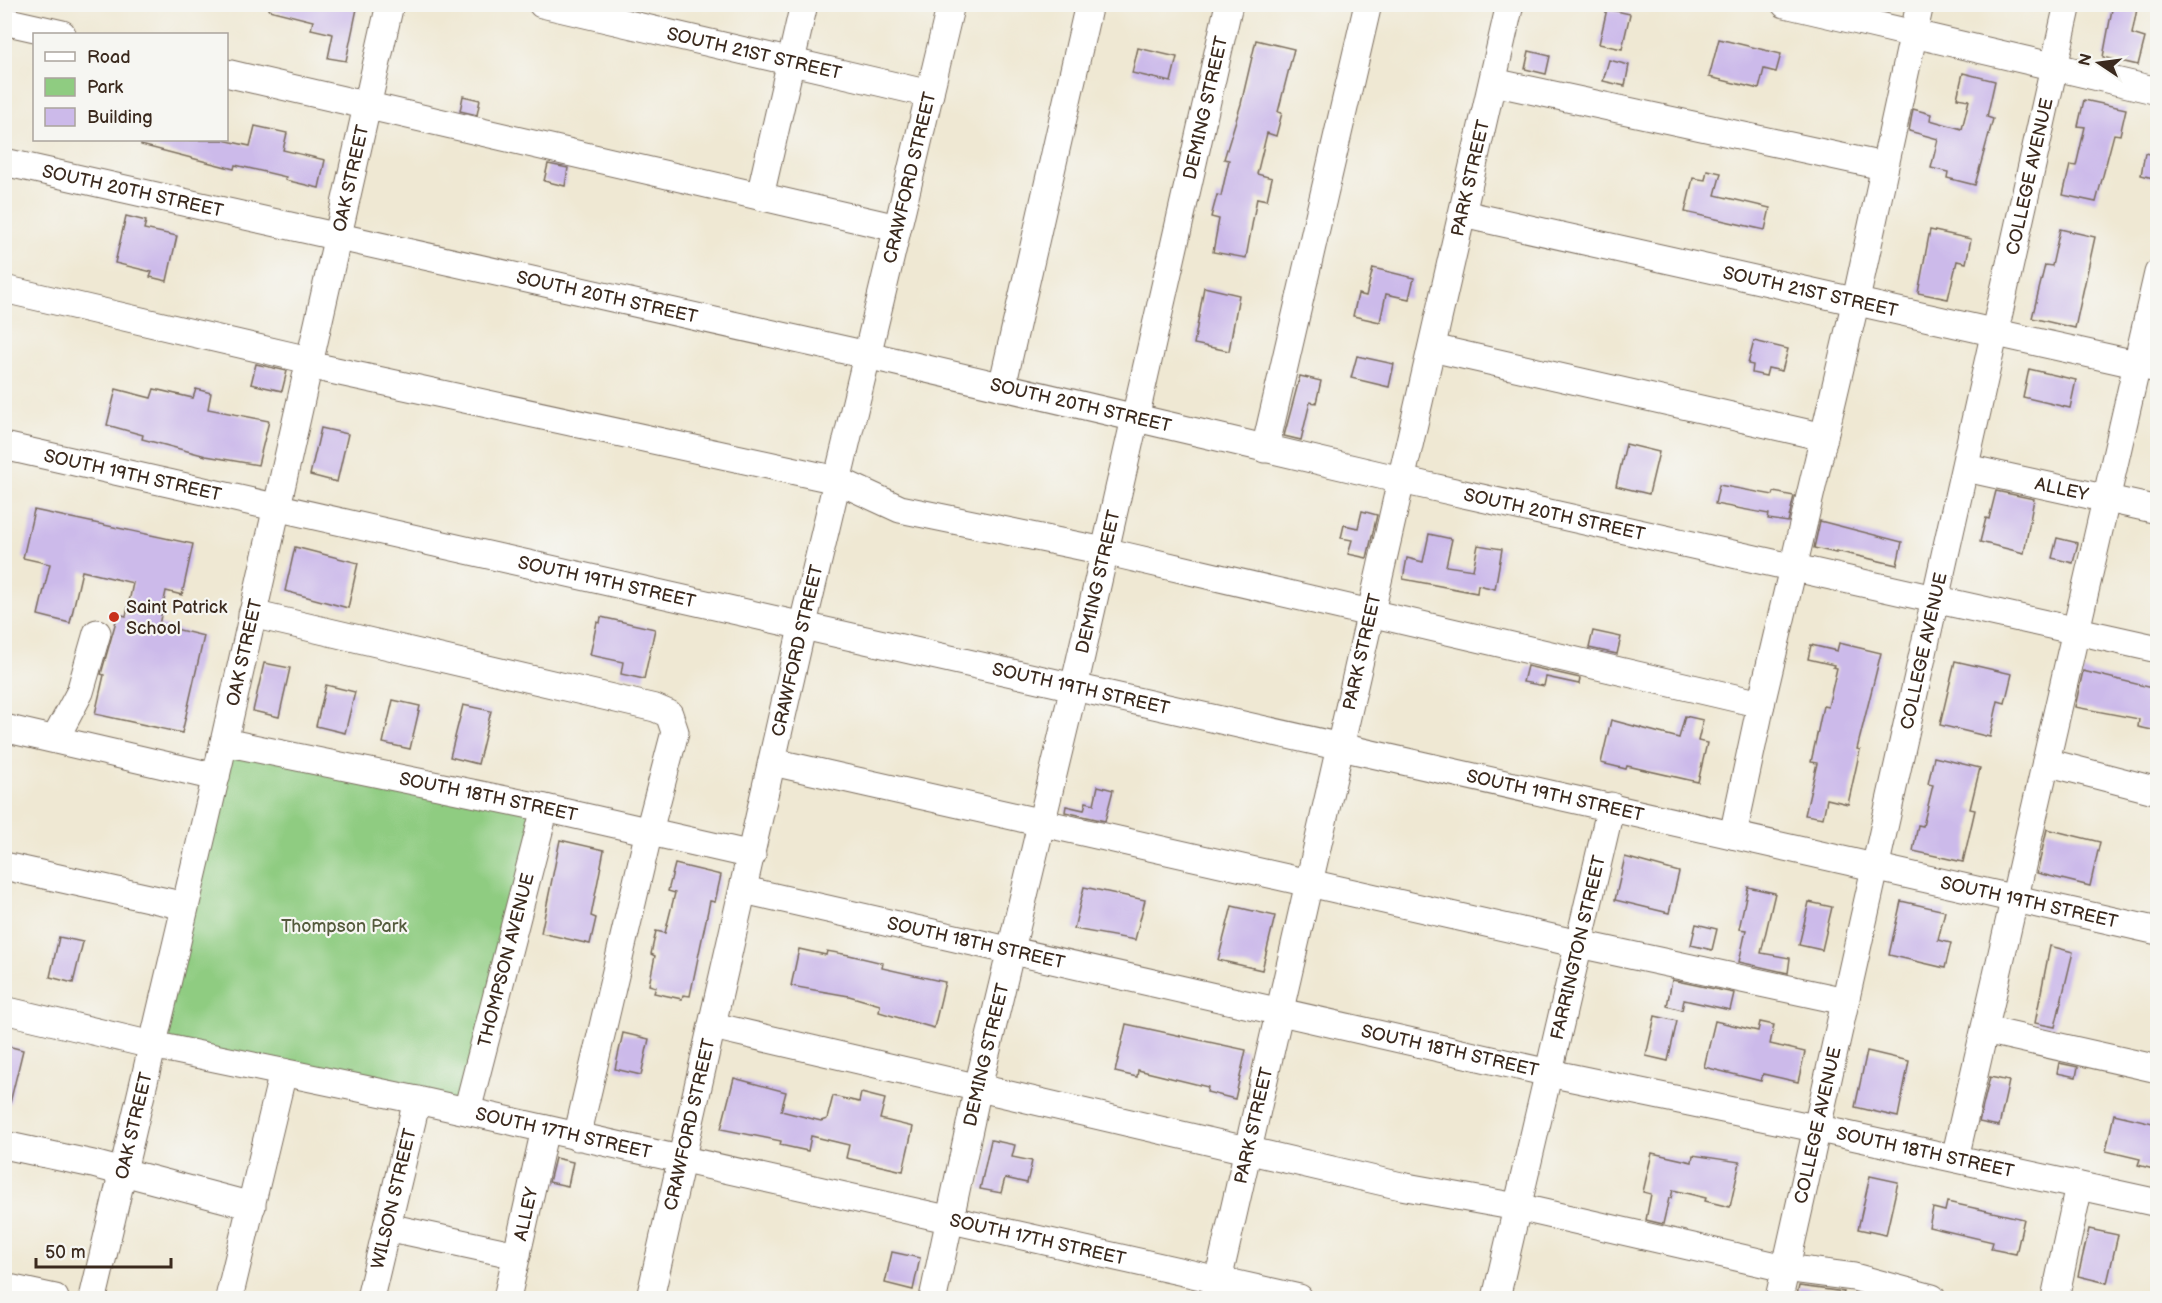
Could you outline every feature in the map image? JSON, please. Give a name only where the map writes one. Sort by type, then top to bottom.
[{"type":"street","name":"OAK STREET","points":[[93,1299],[216,777],[390,4]]},
{"type":"street","name":"SOUTH 21ST STREET","points":[[542,4],[930,94]]},
{"type":"street","points":[[760,196],[804,4]]},
{"type":"street","name":"CRAWFORD STREET","points":[[655,1298],[681,1161],[802,628],[951,4]]},
{"type":"street","points":[[1002,387],[1089,4]]},
{"type":"street","name":"DEMING STREET","points":[[933,1299],[978,1086],[1074,687],[1133,418],[1229,4]]},
{"type":"street","points":[[1265,449],[1368,4]]},
{"type":"street","name":"PARK STREET","points":[[1217,1289],[1401,480],[1464,214],[1510,4]]},
{"type":"street","points":[[1785,4],[2157,91]]},
{"type":"street","points":[[1733,835],[1792,567],[1856,300],[1883,166],[1920,4]]},
{"type":"street","name":"COLLEGE AVENUE","points":[[1779,1299],[1815,1128],[1937,599],[2068,4]]},
{"type":"street","points":[[4,21],[58,33]]},
{"type":"street","points":[[228,74],[897,228]]},
{"type":"street","points":[[1493,82],[1883,166]]},
{"type":"street","name":"SOUTH 20TH STREET","points":[[4,162],[867,355],[1265,449],[2157,650]]},
{"type":"street","name":"SOUTH 21ST STREET","points":[[1464,214],[2147,367]]},
{"type":"street","points":[[1955,1158],[2106,498],[2147,367],[2157,273]]},
{"type":"street","points":[[4,289],[308,363],[837,480],[900,509],[1104,551],[1761,704]]},
{"type":"street","points":[[1432,348],[1824,436]]},
{"type":"street","name":"SOUTH 19TH STREET","points":[[4,446],[802,628],[1074,687],[1341,749],[1611,806],[1875,869],[2157,931]]},
{"type":"street","name":"ALLEY","points":[[1966,468],[2157,510]]},
{"type":"street","points":[[252,614],[655,708],[669,714],[675,732],[649,831],[577,1137]]},
{"type":"street","points":[[55,739],[80,692],[98,633]]},
{"type":"street","points":[[4,728],[216,777]]},
{"type":"street","name":"SOUTH 18TH STREET","points":[[224,742],[545,808],[752,855]]},
{"type":"street","points":[[773,762],[1578,944],[1845,1001]]},
{"type":"street","points":[[2046,762],[2157,791]]},
{"type":"street","name":"FARRINGTON STREET","points":[[1496,1299],[1611,806]]},
{"type":"street","name":"THOMPSON AVENUE","points":[[467,1111],[545,808]]},
{"type":"street","points":[[4,866],[185,906]]},
{"type":"street","name":"SOUTH 18TH STREET","points":[[744,890],[1281,1013],[2157,1203]]},
{"type":"street","name":"SOUTH 17TH STREET","points":[[4,1010],[152,1045],[417,1100],[950,1220],[1217,1289],[1299,1299]]},
{"type":"street","points":[[713,1026],[1401,1186],[1517,1207],[1785,1268],[1854,1277],[1932,1299]]},
{"type":"street","points":[[1984,1030],[2157,1069]]},
{"type":"street","points":[[229,1299],[283,1072]]},
{"type":"street","name":"WILSON STREET","points":[[370,1299],[417,1100]]},
{"type":"street","name":"ALLEY","points":[[507,1299],[545,1130]]},
{"type":"street","points":[[4,1145],[93,1164],[252,1206]]},
{"type":"street","points":[[2055,1299],[2079,1185]]},
{"type":"street","points":[[387,1227],[517,1256]]},
{"type":"street","points":[[4,1287],[55,1299]]},
{"type":"green space","name":"Thompson Park","points":[[224,742],[545,808],[467,1111],[152,1045]]},
{"type":"building","points":[[270,4],[358,4],[346,61],[328,58],[333,34],[311,29],[313,21],[269,10]]},
{"type":"building","points":[[2113,4],[2138,4],[2132,34],[2145,38],[2138,65],[2103,57]]},
{"type":"building","points":[[1607,9],[1630,14],[1622,49],[1599,44]]},
{"type":"building","points":[[1719,39],[1781,54],[1776,72],[1764,69],[1759,89],[1709,77]]},
{"type":"building","points":[[1256,40],[1294,49],[1278,112],[1282,113],[1276,136],[1267,133],[1257,174],[1272,178],[1267,200],[1257,198],[1246,258],[1213,252],[1219,219],[1211,217],[1217,195],[1221,196],[1229,160],[1224,159],[1241,104]]},
{"type":"building","points":[[1138,48],[1177,57],[1171,82],[1132,73]]},
{"type":"building","points":[[1529,51],[1550,56],[1546,74],[1525,69]]},
{"type":"building","points":[[1609,60],[1629,65],[1625,86],[1603,81]]},
{"type":"building","points":[[1963,73],[1995,81],[1987,117],[1993,119],[1975,185],[1947,178],[1948,172],[1931,168],[1938,139],[1909,131],[1913,109],[1931,114],[1930,120],[1962,129],[1969,100],[1957,98]]},
{"type":"building","points":[[463,96],[480,100],[477,115],[460,111]]},
{"type":"building","points":[[2084,100],[2126,109],[2120,135],[2114,134],[2096,202],[2063,195],[2070,165],[2076,166],[2085,127],[2078,126]]},
{"type":"building","points":[[255,126],[287,133],[283,150],[325,160],[319,188],[285,180],[286,177],[235,165],[234,169],[141,145],[141,141],[228,141],[250,146]]},
{"type":"building","points":[[2145,153],[2157,156],[2157,179],[2141,175]]},
{"type":"building","points":[[548,164],[568,168],[565,186],[544,181]]},
{"type":"building","points":[[1707,170],[1721,173],[1715,195],[1770,208],[1765,230],[1685,212],[1693,178],[1705,180]]},
{"type":"building","points":[[126,216],[146,221],[144,229],[177,236],[167,281],[150,277],[152,272],[115,263]]},
{"type":"building","points":[[2060,229],[2095,237],[2075,328],[2032,318],[2045,265],[2052,266]]},
{"type":"building","points":[[1930,230],[1971,239],[1966,263],[1957,261],[1948,299],[1918,293]]},
{"type":"building","points":[[1373,268],[1414,278],[1409,299],[1386,294],[1380,322],[1353,316],[1358,294],[1366,296]]},
{"type":"building","points":[[1204,287],[1239,295],[1229,351],[1194,344]]},
{"type":"building","points":[[1754,341],[1788,349],[1782,371],[1768,368],[1766,376],[1752,373],[1753,365],[1748,364]]},
{"type":"building","points":[[1357,356],[1394,364],[1389,387],[1351,378]]},
{"type":"building","points":[[256,364],[287,371],[282,391],[251,384]]},
{"type":"building","points":[[2029,369],[2076,380],[2070,408],[2023,397]]},
{"type":"building","points":[[1300,376],[1321,381],[1316,403],[1310,402],[1301,440],[1284,436]]},
{"type":"building","points":[[116,389],[151,398],[154,389],[193,398],[196,389],[211,393],[208,409],[269,421],[258,465],[206,456],[142,439],[143,435],[107,425]]},
{"type":"building","points":[[321,428],[348,434],[337,482],[310,475]]},
{"type":"building","points":[[1626,444],[1659,452],[1649,494],[1616,486]]},
{"type":"building","points":[[1719,485],[1773,495],[1774,492],[1794,496],[1788,522],[1768,519],[1769,514],[1715,504]]},
{"type":"building","points":[[1996,491],[2034,499],[2024,553],[1980,542]]},
{"type":"building","points":[[34,510],[193,544],[182,595],[166,591],[159,625],[204,636],[182,733],[95,714],[104,675],[101,674],[118,614],[126,616],[133,583],[82,571],[70,623],[38,615],[50,564],[23,558]]},
{"type":"building","points":[[1362,511],[1377,515],[1367,558],[1348,554],[1352,540],[1341,538],[1344,525],[1358,528]]},
{"type":"building","points":[[1820,521],[1902,542],[1897,565],[1814,548]]},
{"type":"building","points":[[1429,534],[1452,539],[1446,566],[1473,570],[1478,545],[1502,549],[1495,589],[1478,585],[1477,593],[1403,579],[1407,558],[1423,562]]},
{"type":"building","points":[[2057,538],[2078,543],[2073,563],[2052,558]]},
{"type":"building","points":[[295,547],[358,563],[348,608],[285,591]]},
{"type":"building","points":[[601,617],[655,629],[644,679],[621,674],[623,662],[590,655],[597,622],[600,623]]},
{"type":"building","points":[[1593,631],[1621,637],[1617,654],[1589,648]]},
{"type":"building","points":[[1839,643],[1881,653],[1857,749],[1860,750],[1848,804],[1827,799],[1823,818],[1805,815],[1817,763],[1811,762],[1823,706],[1828,707],[1837,668],[1833,667],[1834,665],[1808,659],[1811,645],[1837,651]]},
{"type":"building","points":[[1955,661],[2012,674],[2005,703],[1998,701],[1990,737],[1940,725]]},
{"type":"building","points":[[264,663],[290,668],[279,717],[253,711]]},
{"type":"building","points":[[1527,666],[1580,678],[1579,684],[1546,677],[1544,686],[1523,682]]},
{"type":"building","points":[[2083,671],[2157,689],[2157,731],[2138,727],[2139,719],[2075,707]]},
{"type":"building","points":[[326,685],[355,692],[345,733],[316,726]]},
{"type":"building","points":[[393,700],[420,706],[410,749],[383,743]]},
{"type":"building","points":[[463,705],[491,711],[478,764],[450,757]]},
{"type":"building","points":[[1685,716],[1703,720],[1698,741],[1707,743],[1698,782],[1627,766],[1626,769],[1601,763],[1611,720],[1679,738]]},
{"type":"building","points":[[1934,757],[1980,768],[1970,809],[1975,810],[1963,862],[1913,851],[1918,825],[1923,826],[1933,785],[1928,784]]},
{"type":"building","points":[[1098,786],[1113,790],[1105,821],[1065,812],[1066,806],[1084,810],[1086,802],[1094,804]]},
{"type":"building","points":[[2047,829],[2100,842],[2090,886],[2037,873]]},
{"type":"building","points":[[560,840],[604,850],[591,916],[596,918],[590,944],[541,933]]},
{"type":"building","points":[[1625,857],[1679,872],[1669,913],[1615,900]]},
{"type":"building","points":[[675,864],[721,875],[715,902],[710,901],[690,996],[683,995],[682,999],[654,993],[656,987],[649,985],[655,956],[651,954],[656,931],[665,933],[675,893],[668,891]]},
{"type":"building","points":[[1084,887],[1145,900],[1135,940],[1074,929]]},
{"type":"building","points":[[1748,887],[1775,893],[1761,953],[1790,958],[1788,973],[1739,962],[1746,930],[1739,929]]},
{"type":"building","points":[[1901,901],[1945,911],[1938,940],[1951,943],[1945,968],[1889,955]]},
{"type":"building","points":[[1809,902],[1832,907],[1822,950],[1799,945]]},
{"type":"building","points":[[1232,906],[1275,916],[1262,970],[1218,960]]},
{"type":"building","points":[[1696,924],[1717,929],[1712,950],[1691,945]]},
{"type":"building","points":[[59,937],[83,942],[73,983],[50,977]]},
{"type":"building","points":[[2050,946],[2073,952],[2055,1027],[2035,1023]]},
{"type":"building","points":[[799,949],[826,955],[827,951],[849,955],[883,963],[882,968],[945,982],[934,1028],[879,1012],[880,1005],[849,996],[791,986]]},
{"type":"building","points":[[1672,980],[1734,993],[1730,1010],[1684,1000],[1682,1010],[1667,1006]]},
{"type":"building","points":[[1655,1016],[1677,1021],[1668,1061],[1646,1056]]},
{"type":"building","points":[[1715,1021],[1758,1031],[1760,1022],[1774,1025],[1770,1044],[1805,1052],[1798,1082],[1763,1074],[1761,1081],[1704,1067]]},
{"type":"building","points":[[1126,1024],[1246,1050],[1235,1099],[1207,1092],[1208,1087],[1138,1070],[1137,1077],[1115,1072]]},
{"type":"building","points":[[623,1033],[649,1039],[641,1075],[615,1069]]},
{"type":"building","points":[[4,1045],[23,1050],[10,1103],[4,1102]]},
{"type":"building","points":[[1867,1051],[1909,1061],[1898,1117],[1855,1107]]},
{"type":"building","points":[[2059,1063],[2078,1067],[2076,1077],[2057,1073]]},
{"type":"building","points":[[1990,1077],[2009,1081],[1999,1126],[1979,1122]]},
{"type":"building","points":[[734,1078],[786,1092],[781,1111],[821,1121],[827,1119],[833,1096],[859,1102],[861,1093],[885,1099],[880,1119],[913,1127],[903,1171],[846,1158],[849,1145],[811,1136],[808,1151],[780,1145],[781,1141],[721,1129]]},
{"type":"building","points":[[2114,1114],[2157,1124],[2157,1170],[2138,1165],[2140,1159],[2106,1151]]},
{"type":"building","points":[[991,1140],[1015,1145],[1012,1157],[1032,1161],[1027,1183],[1005,1178],[1001,1193],[980,1189]]},
{"type":"building","points":[[1652,1153],[1692,1162],[1693,1155],[1740,1162],[1730,1207],[1673,1190],[1663,1224],[1646,1220],[1651,1194],[1643,1192]]},
{"type":"building","points":[[555,1158],[573,1162],[568,1186],[549,1182]]},
{"type":"building","points":[[1870,1176],[1898,1182],[1886,1235],[1858,1229]]},
{"type":"building","points":[[1947,1202],[2024,1219],[2016,1254],[1991,1249],[1993,1242],[1929,1227],[1933,1208],[1945,1211]]},
{"type":"building","points":[[2089,1229],[2118,1235],[2107,1283],[2078,1276]]},
{"type":"building","points":[[892,1252],[920,1258],[913,1290],[885,1283]]},
{"type":"building","points":[[1799,1286],[1844,1292],[1842,1299],[1796,1299]]},
{"type":"place","name":"Saint Patrick School","points":[[114,617]]}]
